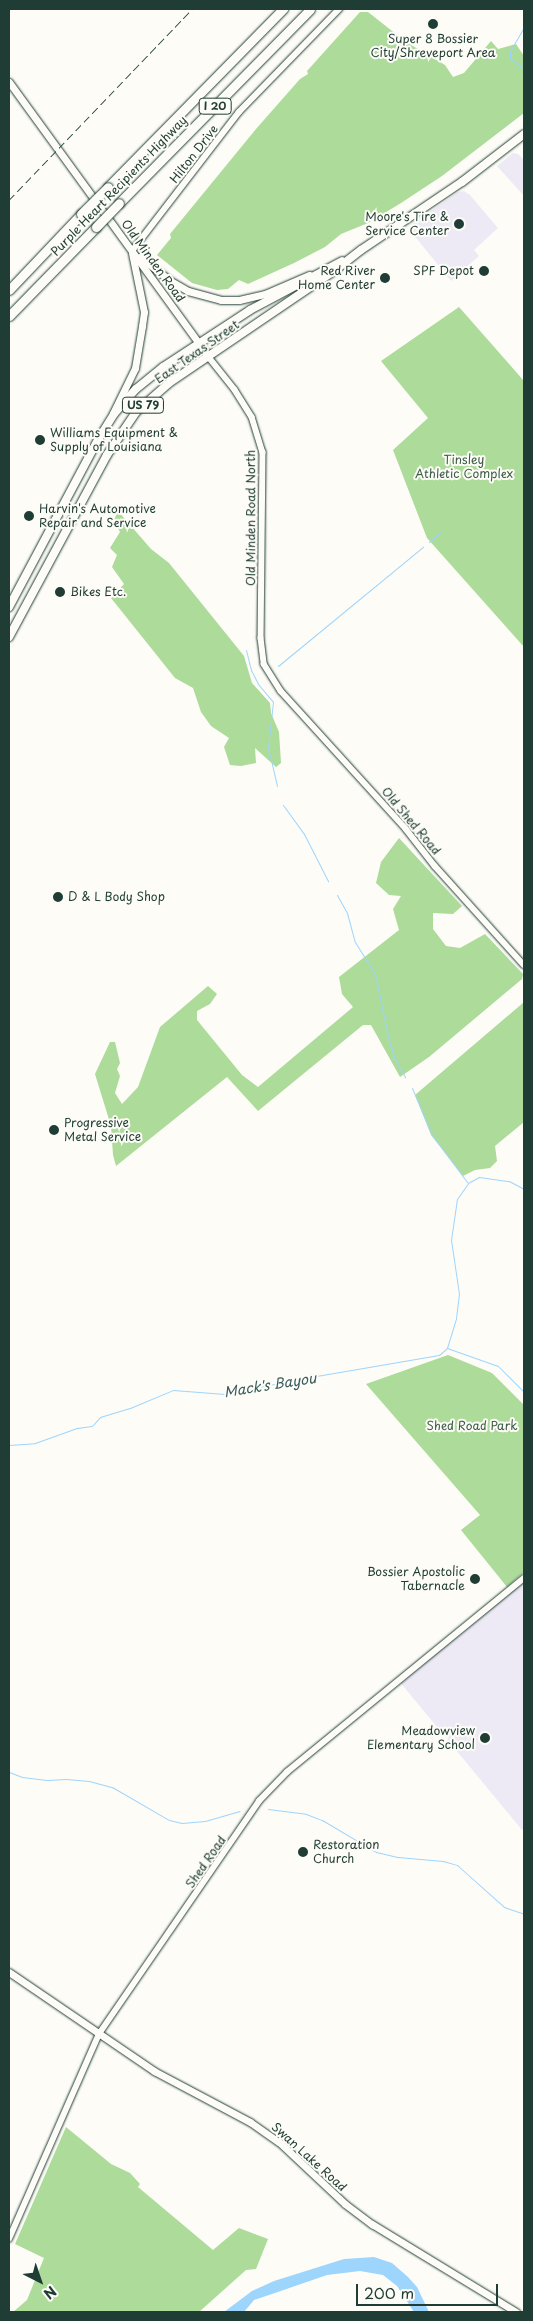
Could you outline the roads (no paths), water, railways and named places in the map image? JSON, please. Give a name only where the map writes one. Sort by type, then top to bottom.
[{"type":"highway","name":"Purple Heart Recipients Highway","points":[[9,290],[283,9]]},
{"type":"highway","name":"Purple Heart Recipients Highway","points":[[9,316],[310,9]]},
{"type":"main road","name":"Old Minden Road","points":[[9,82],[208,356]]},
{"type":"main road","name":"East Texas Street","points":[[9,637],[122,429],[136,412],[155,394],[208,356],[462,182],[524,134]]},
{"type":"main road","name":"East Texas Street","points":[[9,607],[99,438],[114,414],[136,389],[163,367],[250,310],[361,250]]},
{"type":"main road","points":[[132,251],[177,286],[198,295],[221,300],[239,300],[266,294],[337,264]]},
{"type":"main road","points":[[99,438],[127,386],[139,349],[144,312],[132,251]]},
{"type":"main road","name":"Swan Lake Road","points":[[9,1972],[171,2081],[250,2122],[279,2142],[345,2204],[378,2229],[516,2312]]},
{"type":"street","name":"Hilton Drive","points":[[132,251],[235,117],[339,9]]},
{"type":"street","name":"Old Minden Road North","points":[[208,356],[244,403],[260,442],[264,463],[262,655],[270,675],[281,691]]},
{"type":"street","name":"Old Shed Road","points":[[281,691],[406,829],[434,866],[524,965]]},
{"type":"street","name":"Shed Road","points":[[9,2239],[99,2034],[272,1787],[524,1578]]},
{"type":"water","points":[[374,2257],[392,2263],[408,2277],[417,2287],[429,2312],[414,2312],[397,2286],[383,2275],[360,2271],[327,2275],[254,2300],[244,2312],[224,2312],[252,2291],[274,2281],[344,2259]]},
{"type":"waterway","points":[[524,27],[510,51],[510,58],[524,69]]},
{"type":"waterway","points":[[429,542],[441,532]]},
{"type":"waterway","points":[[278,666],[423,547]]},
{"type":"waterway","points":[[246,650],[251,670],[258,684],[273,702],[268,747],[277,786]]},
{"type":"waterway","points":[[283,805],[304,834],[328,881]]},
{"type":"waterway","points":[[337,895],[347,913],[355,942],[375,974],[389,1041],[395,1059],[405,1077]]},
{"type":"waterway","points":[[412,1088],[432,1135],[467,1182]]},
{"type":"waterway","points":[[447,1348],[456,1318],[459,1294],[451,1240],[457,1199],[468,1183],[479,1177],[509,1181],[524,1189]]},
{"type":"waterway","name":"Mack's Bayou","points":[[9,1445],[35,1443],[77,1428],[92,1426],[100,1417],[130,1408],[173,1390],[225,1394],[293,1380],[439,1355],[447,1348],[498,1366],[524,1392]]},
{"type":"waterway","name":"Mack's Bayou","points":[[9,1772],[22,1777],[47,1780],[89,1781],[112,1787],[169,1820],[182,1823],[205,1821],[240,1811]]},
{"type":"waterway","name":"Mack's Bayou","points":[[268,1809],[306,1814],[322,1820],[376,1852],[398,1857],[443,1861],[457,1865],[504,1907],[524,1914]]},
{"type":"railway","points":[[9,200],[192,9]]},
{"type":"place","name":"Super 8 Bossier City/Shreveport Area","points":[[433,24]]},
{"type":"place","name":"Moore's Tire & Service Center","points":[[459,224]]},
{"type":"place","name":"SPF Depot","points":[[484,271]]},
{"type":"place","name":"Red River Home Center","points":[[385,278]]},
{"type":"place","name":"Williams Equipment & Supply of Louisiana","points":[[40,440]]},
{"type":"place","name":"Harvin's Automotive Repair and Service","points":[[29,516]]},
{"type":"place","name":"Bikes Etc.","points":[[60,592]]},
{"type":"place","name":"D & L Body Shop","points":[[58,897]]},
{"type":"place","name":"Progressive Metal Service","points":[[54,1130]]},
{"type":"place","name":"Bossier Apostolic Tabernacle","points":[[475,1579]]},
{"type":"place","name":"Meadowview Elementary School","points":[[485,1738]]},
{"type":"place","name":"Restoration Church","points":[[303,1852]]},
{"type":"park label","name":"Tinsley Athletic Complex","points":[[464,467]]},
{"type":"park label","name":"Shed Road Park","points":[[472,1426]]}]
